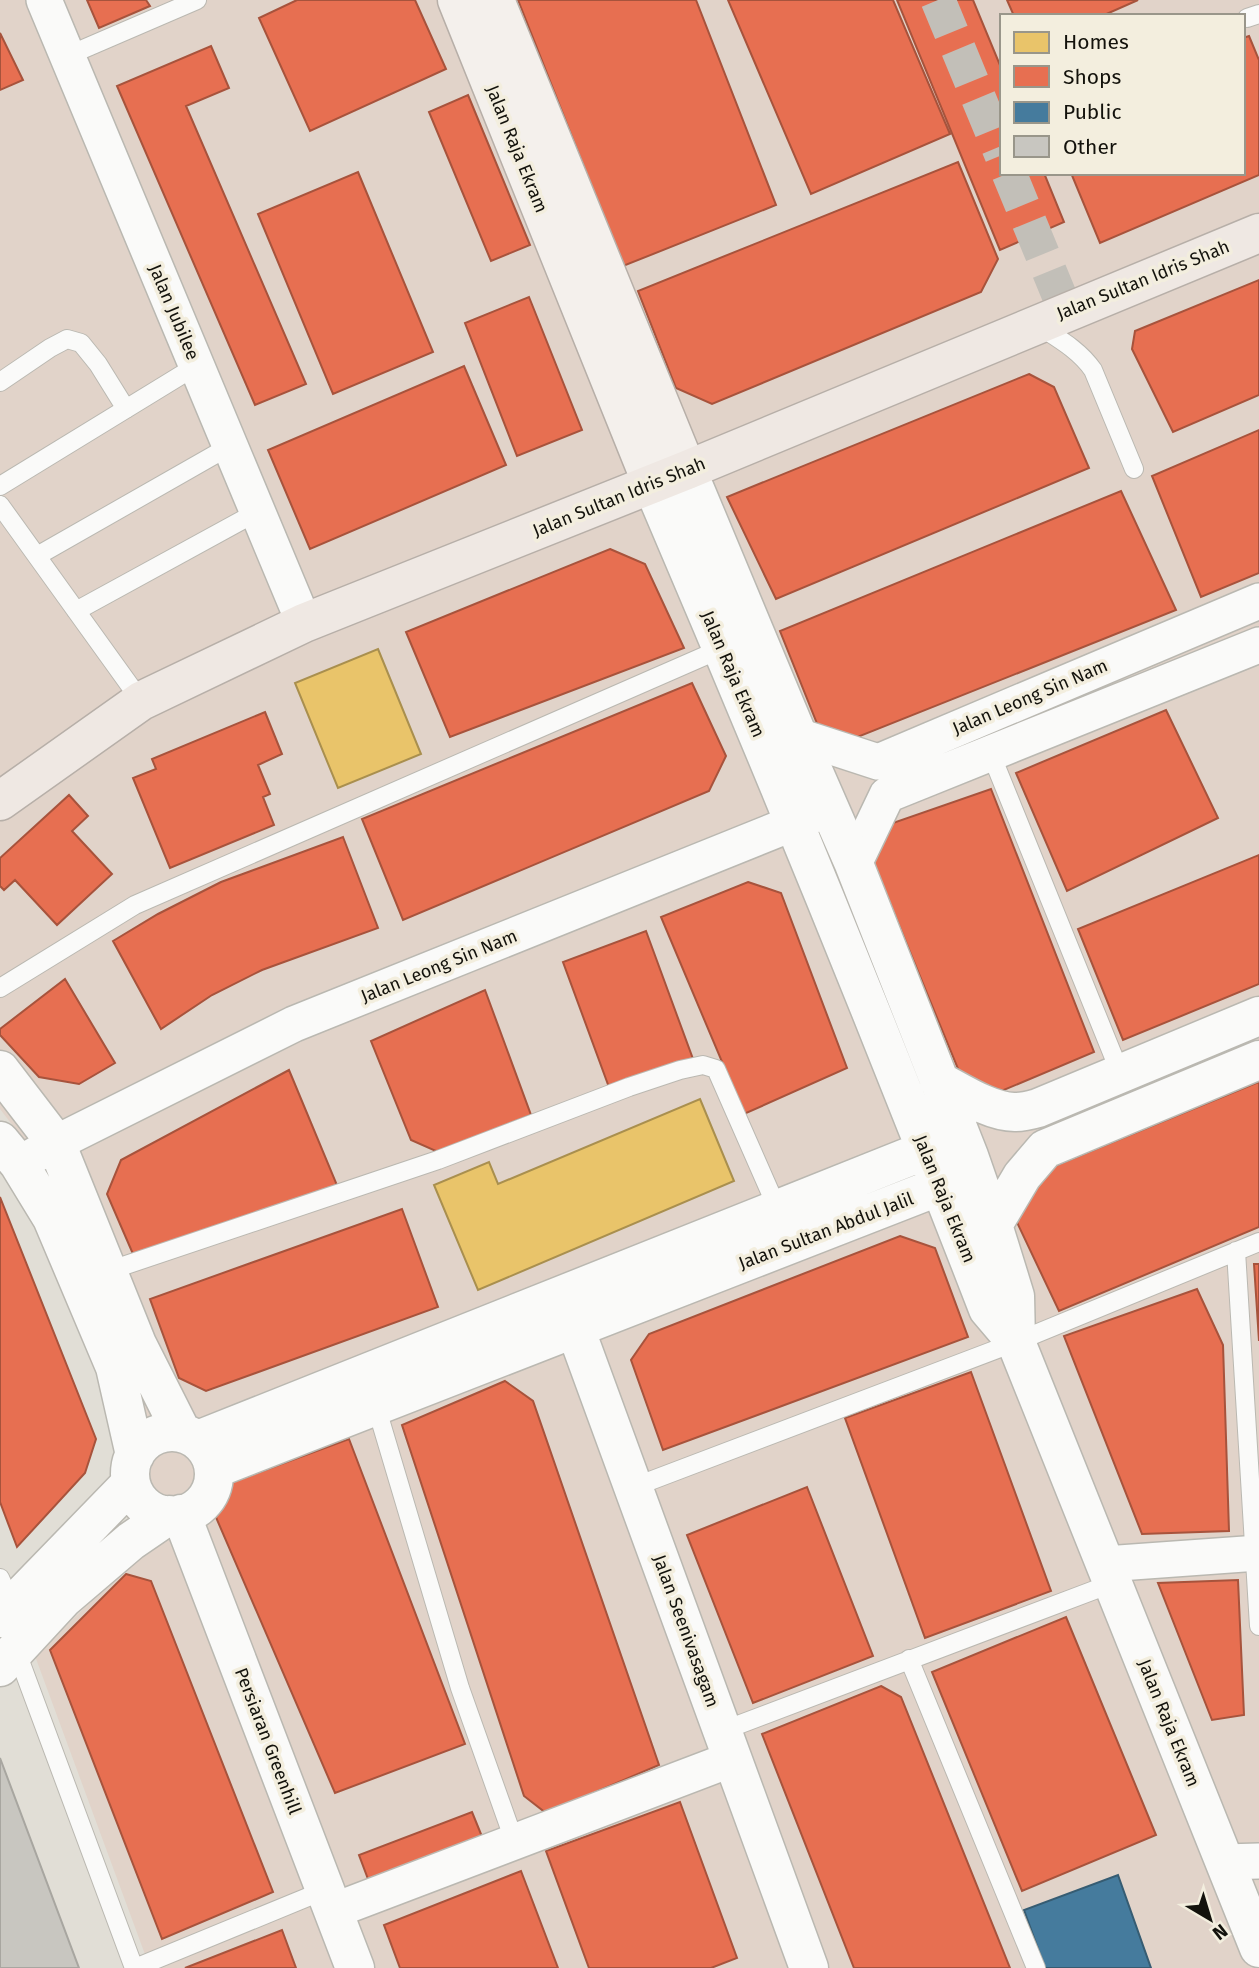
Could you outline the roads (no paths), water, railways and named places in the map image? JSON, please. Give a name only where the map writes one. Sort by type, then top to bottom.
[{"type":"highway","name":"Jalan Sultan Idris Shah","points":[[0,801],[141,701],[304,624],[687,470],[1259,233]]},
{"type":"main road","name":"Jalan Raja Ekram","points":[[457,0],[652,484]]},
{"type":"main road","name":"Jalan Raja Ekram","points":[[495,0],[687,470]]},
{"type":"street","name":"Jalan Jubilee","points":[[44,0],[304,624]]},
{"type":"street","name":"Jalan Raja Ekram","points":[[687,470],[798,736],[831,808],[969,1156],[1015,1296],[1016,1342]]},
{"type":"street","name":"Jalan Raja Ekram","points":[[652,484],[796,823],[988,1309],[1016,1342],[1109,1574],[1242,1861],[1259,1948]]},
{"type":"street","name":"Jalan Leong Sin Nam","points":[[798,736],[878,762],[1259,601]]},
{"type":"street","name":"Jalan Leong Sin Nam","points":[[854,864],[887,795],[1259,645]]},
{"type":"street","name":"Jalan Leong Sin Nam","points":[[10,1153],[57,1143],[294,1024],[831,808]]},
{"type":"street","points":[[939,1081],[995,1108],[1014,1113],[1038,1108],[1259,1016]]},
{"type":"street","points":[[993,1225],[1022,1176],[1045,1149],[1259,1060]]},
{"type":"street","points":[[0,1070],[57,1143],[137,1344],[198,1447],[214,1481],[210,1493],[202,1503],[193,1510],[175,1515],[131,1541],[63,1599],[6,1623]]},
{"type":"street","points":[[926,1150],[969,1156]]},
{"type":"street","name":"Jalan Sultan Abdul Jalil","points":[[198,1447],[376,1406],[778,1210],[926,1150]]},
{"type":"street","points":[[10,1153],[52,1218],[115,1367],[136,1496],[145,1506],[156,1512],[175,1515]]},
{"type":"street","name":"Jalan Sultan Abdul Jalil","points":[[198,1447],[570,1311],[940,1186],[969,1156]]},
{"type":"street","name":"Jalan Seenivasagam","points":[[570,1311],[809,1968]]},
{"type":"street","points":[[6,1623],[133,1469],[143,1444],[168,1432],[198,1447]]},
{"type":"street","name":"Persiaran Greenhill","points":[[175,1515],[355,1968]]},
{"type":"street","points":[[1109,1574],[1257,1553]]},
{"type":"street","points":[[329,1901],[515,1843],[727,1745]]},
{"type":"lane","points":[[67,56],[197,0]]},
{"type":"lane","points":[[1036,324],[1076,350],[1093,370],[1134,469]]},
{"type":"lane","points":[[0,382],[66,339],[81,343],[98,364],[126,410]]},
{"type":"lane","points":[[0,486],[196,366]]},
{"type":"lane","points":[[37,556],[230,446]]},
{"type":"lane","points":[[0,505],[141,701]]},
{"type":"lane","points":[[76,611],[257,512]]},
{"type":"lane","points":[[0,988],[135,905],[723,648]]},
{"type":"lane","points":[[991,754],[1121,1075]]},
{"type":"lane","points":[[108,1271],[438,1160],[629,1087],[703,1065],[716,1069],[778,1210]]},
{"type":"lane","points":[[634,1487],[1016,1342],[1259,1242]]},
{"type":"lane","points":[[1236,1251],[1257,1553],[1259,1626]]},
{"type":"lane","points":[[376,1406],[460,1688],[515,1843]]},
{"type":"lane","points":[[727,1745],[909,1659],[1109,1574]]},
{"type":"lane","points":[[6,1623],[134,1968],[329,1901]]},
{"type":"lane","points":[[909,1659],[1036,1968]]},
{"type":"tunnel","points":[[938,0],[1000,150]]},
{"type":"tunnel","points":[[1010,175],[1066,312]]}]
